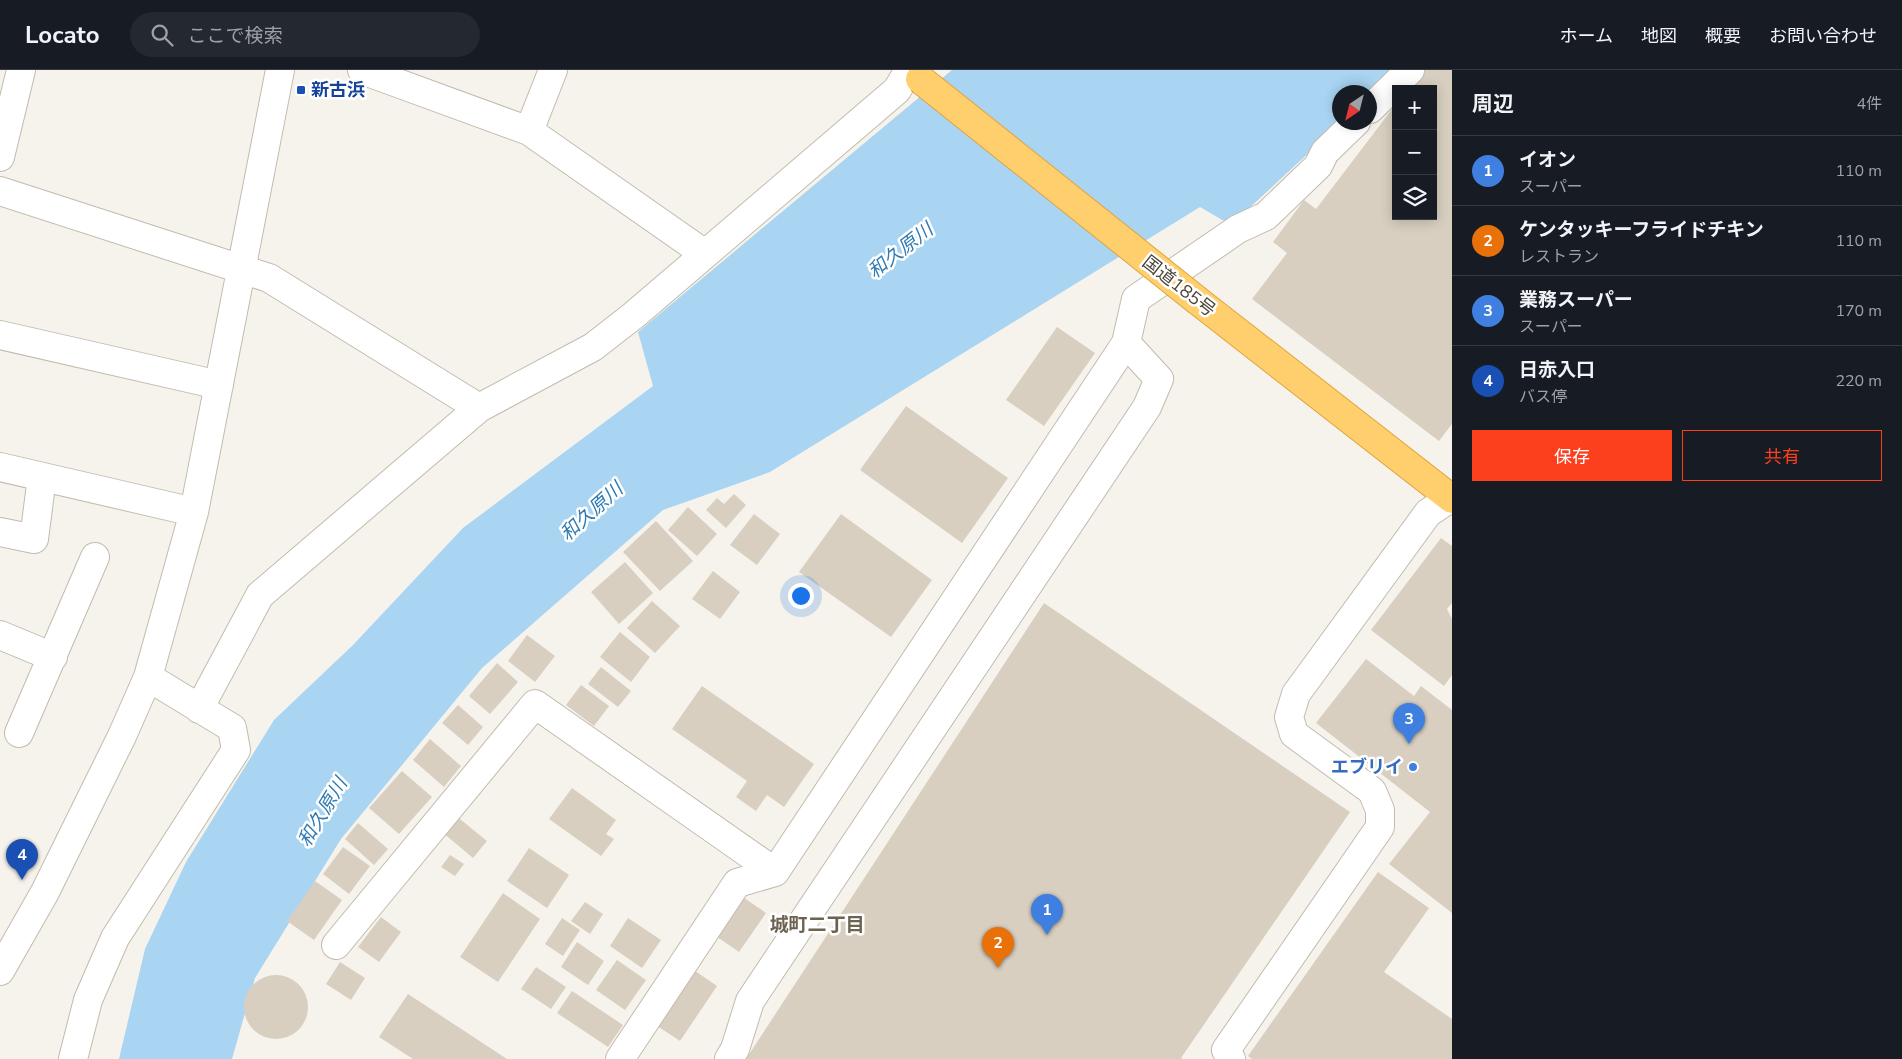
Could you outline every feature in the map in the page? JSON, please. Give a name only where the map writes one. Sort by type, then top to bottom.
[{"type":"highway","name":"国道185号","points":[[912,72],[1198,301],[1452,498]]},
{"type":"street","points":[[0,156],[21,70]]},
{"type":"street","points":[[0,971],[9,934],[45,892],[122,736],[148,677],[194,512],[280,70]]},
{"type":"street","points":[[362,70],[529,131],[705,254]]},
{"type":"street","points":[[529,131],[553,70]]},
{"type":"street","points":[[1377,102],[1410,70]]},
{"type":"street","points":[[199,709],[260,595],[478,408],[593,347],[634,315],[897,90],[912,72]]},
{"type":"street","points":[[620,1059],[737,883],[775,872],[1126,343],[1136,299],[1238,229],[1266,216],[1318,166],[1325,152],[1348,130]]},
{"type":"street","points":[[0,191],[269,278],[478,408]]},
{"type":"street","points":[[0,335],[219,385]]},
{"type":"street","points":[[729,1059],[735,1049],[750,1001],[1147,407],[1159,379],[1126,343]]},
{"type":"street","points":[[0,467],[194,512]]},
{"type":"street","points":[[0,532],[34,539],[42,477]]},
{"type":"street","points":[[1231,1059],[1226,1050],[1380,827],[1380,810],[1372,791],[1294,734],[1289,717],[1296,694],[1428,514],[1452,498]]},
{"type":"street","points":[[19,733],[95,557]]},
{"type":"street","points":[[0,634],[53,657]]},
{"type":"street","points":[[73,1059],[88,1000],[115,938],[236,750],[232,728],[148,677]]},
{"type":"street","points":[[336,945],[535,704],[775,872]]},
{"type":"water","name":"和久原川","points":[[952,70],[1397,70],[1377,86],[1332,85],[1333,130],[1231,225],[1200,207],[770,472],[663,510],[482,668],[341,839],[255,978],[232,1059],[119,1059],[145,949],[186,862],[274,720],[353,645],[463,528],[653,386],[638,332]]},
{"type":"building","points":[[1422,70],[1452,70],[1452,424],[1439,441],[1252,299],[1287,253],[1273,242],[1304,200],[1316,209],[1392,109],[1392,220],[1437,220],[1437,85],[1411,85]]},
{"type":"building","points":[[1057,327],[1095,353],[1044,426],[1006,400]]},
{"type":"building","points":[[906,406],[1008,478],[962,543],[860,470]]},
{"type":"building","points":[[734,494],[746,505],[726,528],[706,510],[717,498],[724,504]]},
{"type":"building","points":[[688,507],[717,534],[697,556],[668,530]]},
{"type":"building","points":[[754,514],[780,534],[757,565],[730,545]]},
{"type":"building","points":[[841,514],[932,580],[891,637],[799,572]]},
{"type":"building","points":[[656,521],[693,561],[660,591],[623,552]]},
{"type":"building","points":[[1441,538],[1452,546],[1452,603],[1447,609],[1452,619],[1452,675],[1444,686],[1371,630]]},
{"type":"building","points":[[625,562],[653,593],[619,624],[591,592]]},
{"type":"building","points":[[713,571],[740,592],[720,619],[692,599]]},
{"type":"building","points":[[652,601],[680,626],[655,653],[627,628]]},
{"type":"building","points":[[1044,603],[1350,812],[1181,1058],[1183,1059],[746,1059]]},
{"type":"building","points":[[620,632],[650,657],[631,682],[600,657]]},
{"type":"building","points":[[527,635],[555,656],[535,682],[508,661]]},
{"type":"building","name":"エブリイ","points":[[1366,659],[1414,696],[1421,686],[1452,710],[1452,913],[1389,864],[1430,812],[1316,723]]},
{"type":"building","points":[[497,663],[518,682],[490,714],[469,696]]},
{"type":"building","points":[[601,667],[631,691],[618,707],[588,684]]},
{"type":"building","points":[[581,685],[609,706],[594,726],[566,705]]},
{"type":"building","points":[[702,686],[814,764],[784,807],[767,795],[756,811],[736,797],[747,781],[672,729]]},
{"type":"building","points":[[458,705],[483,727],[468,745],[442,723]]},
{"type":"building","points":[[430,739],[461,766],[444,787],[413,760]]},
{"type":"building","points":[[402,771],[432,797],[399,834],[369,808]]},
{"type":"building","points":[[572,788],[616,820],[606,834],[614,839],[601,856],[549,819]]},
{"type":"building","points":[[455,815],[487,841],[473,858],[442,832]]},
{"type":"building","points":[[358,823],[388,849],[374,865],[345,839]]},
{"type":"building","points":[[343,847],[370,866],[349,894],[323,874]]},
{"type":"building","points":[[529,848],[569,875],[547,908],[507,881]]},
{"type":"building","points":[[450,855],[464,864],[455,876],[441,867]]},
{"type":"building","points":[[1378,872],[1429,908],[1384,972],[1452,1019],[1452,1059],[1252,1059],[1248,1056]]},
{"type":"building","points":[[315,881],[342,900],[314,940],[287,921]]},
{"type":"building","points":[[503,893],[540,919],[498,982],[460,957]]},
{"type":"building","points":[[737,893],[766,913],[739,952],[710,932]]},
{"type":"building","points":[[585,902],[603,914],[590,934],[571,921]]},
{"type":"building","points":[[381,917],[401,932],[379,962],[358,947]]},
{"type":"building","points":[[562,918],[580,930],[563,956],[545,944]]},
{"type":"building","points":[[628,918],[661,940],[642,968],[610,946]]},
{"type":"building","points":[[577,942],[604,961],[588,985],[561,967]]},
{"type":"building","points":[[617,960],[646,980],[625,1010],[596,990]]},
{"type":"building","points":[[340,962],[365,978],[351,1000],[326,984]]},
{"type":"building","points":[[688,966],[717,986],[680,1041],[651,1022]]},
{"type":"building","points":[[536,967],[566,987],[551,1009],[521,989]]},
{"type":"building","points":[[276,975],[294,981],[302,989],[308,1007],[302,1025],[294,1033],[276,1039],[258,1033],[250,1025],[244,1007],[250,989],[258,981]]},
{"type":"building","points":[[572,991],[623,1025],[608,1047],[557,1013]]},
{"type":"building","points":[[408,994],[507,1059],[413,1059],[379,1037]]},
{"type":"place","name":"新古浜","points":[[301,90]]},
{"type":"place","name":"業務スーパー","points":[[1409,744]]},
{"type":"place","name":"エブリイ","points":[[1413,767]]},
{"type":"place","name":"日赤入口","points":[[22,880]]},
{"type":"place","name":"イオン","points":[[1047,935]]},
{"type":"place","name":"ケンタッキーフライドチキン","points":[[998,968]]},
{"type":"district","name":"城町二丁目","points":[[817,924]]}]
